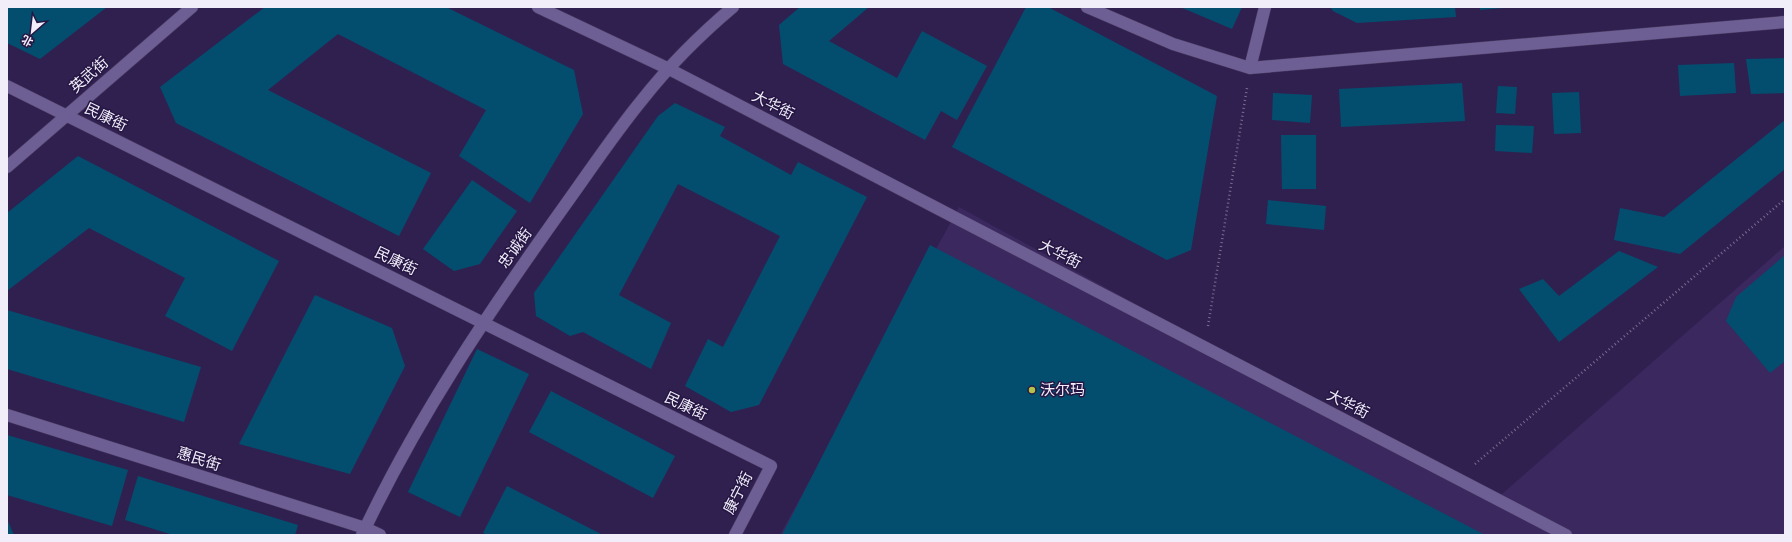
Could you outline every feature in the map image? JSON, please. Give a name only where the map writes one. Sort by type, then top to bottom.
[{"type":"street","name":"英武街","points":[[7,167],[192,7]]},
{"type":"street","name":"大华街","points":[[538,7],[669,69],[1566,535]]},
{"type":"street","name":"忠诚街","points":[[364,532],[388,480],[462,354],[503,292],[642,99],[706,30],[733,7]]},
{"type":"street","points":[[1087,7],[1172,44],[1250,68],[1785,22]]},
{"type":"street","points":[[1250,68],[1265,7]]},
{"type":"street","name":"民康街","points":[[7,86],[770,466]]},
{"type":"street","name":"惠民街","points":[[7,415],[364,532],[380,535]]},
{"type":"street","name":"康宁街","points":[[735,535],[770,466]]},
{"type":"path","points":[[1205,347],[1250,68]]},
{"type":"path","points":[[1457,478],[1785,199]]},
{"type":"shaded area","points":[[959,207],[1494,501],[1785,246],[1785,535],[780,535]]},
{"type":"building","points":[[7,7],[107,7],[40,59],[7,43]]},
{"type":"building","points":[[265,7],[446,7],[574,70],[583,114],[530,203],[459,156],[486,110],[338,34],[268,90],[431,173],[399,236],[176,123],[160,87]]},
{"type":"building","points":[[800,7],[869,7],[829,41],[897,78],[922,31],[987,66],[957,120],[941,111],[925,140],[783,64],[779,25]]},
{"type":"building","points":[[1026,7],[1048,7],[1217,96],[1191,250],[1167,260],[952,147]]},
{"type":"building","points":[[1180,7],[1242,7],[1232,29]]},
{"type":"building","points":[[1330,7],[1455,7],[1456,17],[1357,23],[1333,11]]},
{"type":"building","points":[[1480,7],[1504,7],[1504,8],[1480,10]]},
{"type":"building","points":[[1785,58],[1785,93],[1751,94],[1746,59]]},
{"type":"building","points":[[1734,63],[1736,93],[1680,96],[1678,65]]},
{"type":"building","points":[[1462,83],[1465,121],[1341,127],[1339,89]]},
{"type":"building","points":[[1498,86],[1517,87],[1515,114],[1496,113]]},
{"type":"building","points":[[1579,92],[1581,133],[1554,134],[1552,93]]},
{"type":"building","points":[[1273,93],[1312,95],[1310,123],[1272,120]]},
{"type":"building","points":[[675,103],[725,127],[720,136],[791,175],[798,162],[867,197],[759,405],[731,412],[685,386],[708,339],[723,347],[780,236],[678,184],[619,295],[671,323],[651,369],[583,332],[570,336],[536,316],[534,293],[658,116]]},
{"type":"building","points":[[1785,120],[1785,169],[1680,254],[1614,240],[1620,208],[1664,217]]},
{"type":"building","points":[[1496,125],[1534,126],[1532,153],[1495,151]]},
{"type":"building","points":[[1281,135],[1316,135],[1316,189],[1282,189]]},
{"type":"building","points":[[78,156],[279,261],[232,351],[165,316],[185,278],[89,228],[7,291],[7,213]]},
{"type":"building","points":[[472,180],[517,211],[480,264],[454,271],[423,249]]},
{"type":"building","points":[[1268,200],[1326,206],[1324,230],[1266,224]]},
{"type":"building","name":"沃尔玛","points":[[930,245],[1485,535],[782,535]]},
{"type":"building","points":[[1619,251],[1658,267],[1559,342],[1519,289],[1543,279],[1559,296]]},
{"type":"building","points":[[1785,255],[1785,361],[1770,373],[1726,321],[1736,297]]},
{"type":"building","points":[[315,295],[392,328],[405,366],[350,474],[239,444]]},
{"type":"building","points":[[7,310],[201,367],[184,422],[7,369]]},
{"type":"building","points":[[477,349],[529,374],[460,517],[408,492]]},
{"type":"building","points":[[551,391],[675,456],[653,498],[529,432]]},
{"type":"building","points":[[7,435],[128,470],[112,526],[7,495]]},
{"type":"building","points":[[138,476],[298,525],[295,535],[173,535],[125,520]]},
{"type":"building","points":[[507,486],[603,535],[488,535],[483,533]]},
{"type":"building","points":[[7,519],[14,535],[7,535]]},
{"type":"place","name":"沃尔玛","points":[[1032,390]]}]
